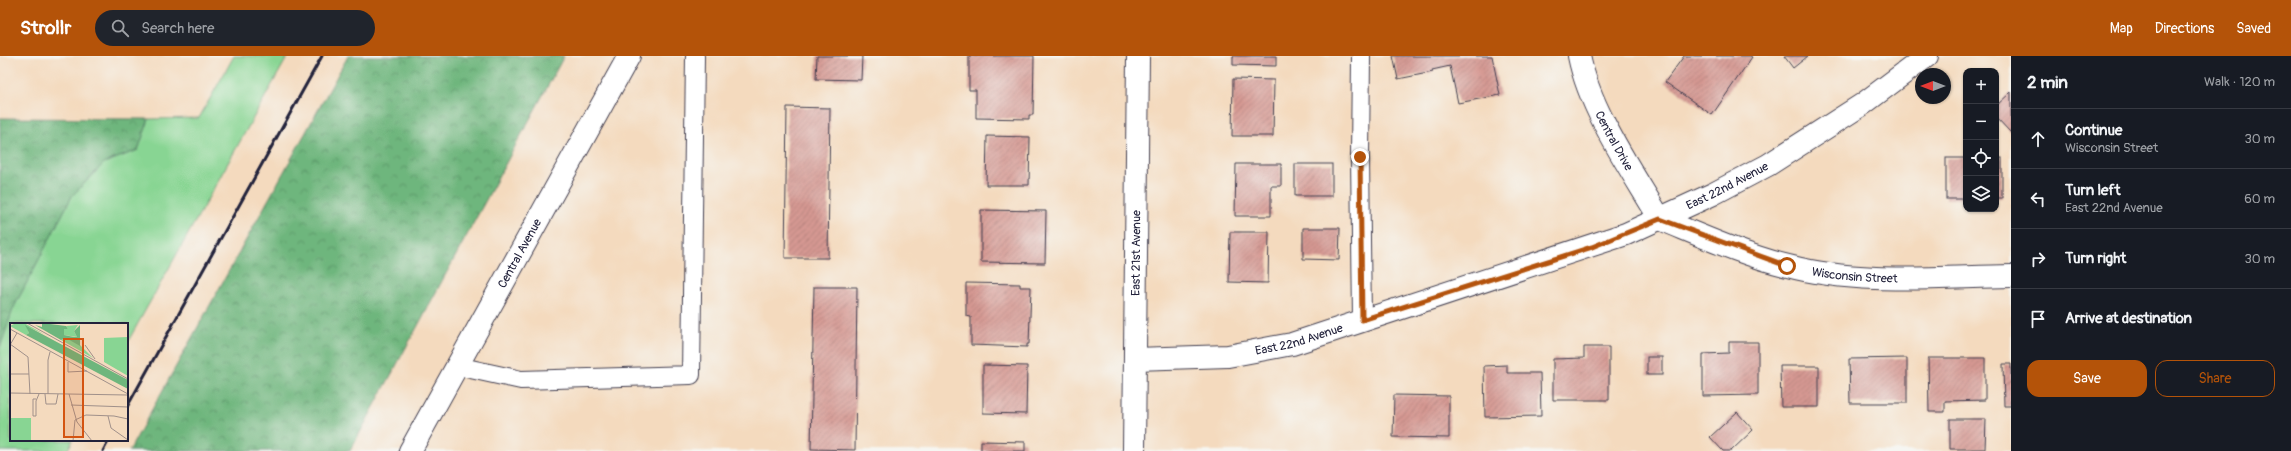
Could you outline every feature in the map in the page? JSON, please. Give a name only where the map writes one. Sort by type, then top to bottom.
[{"type":"street","name":"Central Avenue","points":[[410,451],[629,56]]},
{"type":"street","name":"East 21st Avenue","points":[[1134,451],[1138,56]]},
{"type":"street","name":"Central Drive","points":[[1579,56],[1589,89],[1603,118],[1660,219]]},
{"type":"street","name":"East 22nd Avenue","points":[[1135,359],[1203,358],[1244,354],[1292,344],[1362,320],[1592,247],[1660,219],[1713,194],[1768,165],[1863,104],[1927,56]]},
{"type":"street","name":"Wisconsin Street","points":[[1660,219],[1787,266],[1820,273],[1883,277],[2011,276]]},
{"type":"lane","points":[[457,366],[521,380],[691,374],[695,56]]},
{"type":"lane","points":[[1361,56],[1360,157],[1362,320]]},
{"type":"green space","points":[[234,56],[288,56],[128,341],[128,323],[10,323],[10,441],[72,441],[67,451],[0,451],[0,348],[13,309],[72,196],[104,163],[138,150],[149,119],[199,118]]},
{"type":"green space","points":[[348,56],[564,56],[350,451],[129,451]]},
{"type":"green space","points":[[0,118],[149,119],[138,150],[104,163],[72,196],[13,309],[0,348]]},
{"type":"building","points":[[817,56],[862,56],[861,80],[816,79]]},
{"type":"building","points":[[969,56],[1034,56],[1033,115],[1029,115],[1029,119],[976,118],[976,90],[969,90]]},
{"type":"building","points":[[1233,56],[1276,56],[1276,66],[1233,65]]},
{"type":"building","points":[[1393,56],[1492,56],[1500,95],[1458,103],[1450,66],[1432,70],[1433,72],[1398,79]]},
{"type":"building","points":[[1684,56],[1752,57],[1712,115],[1665,82]]},
{"type":"building","points":[[1784,56],[1808,56],[1793,68]]},
{"type":"building","points":[[1233,79],[1274,80],[1273,136],[1232,136]]},
{"type":"building","points":[[2011,92],[2011,133],[1999,120],[1999,103]]},
{"type":"building","points":[[787,107],[830,108],[828,258],[785,258]]},
{"type":"building","points":[[987,136],[1030,137],[1029,185],[986,185]]},
{"type":"building","points":[[1946,158],[1963,158],[1963,199],[1946,199]]},
{"type":"building","points":[[1999,158],[2002,158],[2002,198],[1999,198]]},
{"type":"building","points":[[1236,164],[1281,164],[1281,186],[1271,186],[1271,216],[1235,216]]},
{"type":"building","points":[[1295,164],[1332,164],[1332,196],[1295,196]]},
{"type":"building","points":[[981,210],[1046,211],[1045,263],[981,262]]},
{"type":"building","points":[[1303,228],[1340,228],[1339,260],[1303,259]]},
{"type":"building","points":[[1230,232],[1269,232],[1268,283],[1229,282]]},
{"type":"building","points":[[966,283],[1020,284],[1020,287],[1031,287],[1029,344],[1027,344],[1027,347],[971,345],[971,317],[966,316]]},
{"type":"building","points":[[814,287],[857,287],[855,450],[811,449]]},
{"type":"building","points":[[1729,342],[1758,342],[1758,395],[1703,396],[1703,354],[1729,353]]},
{"type":"building","points":[[1584,347],[1609,347],[1609,400],[1553,400],[1553,359],[1584,358]]},
{"type":"building","points":[[1647,357],[1662,357],[1662,375],[1647,375]]},
{"type":"building","points":[[1907,358],[1907,403],[1850,403],[1849,359]]},
{"type":"building","points":[[1928,358],[1985,358],[1985,400],[1945,401],[1945,412],[1929,412]]},
{"type":"building","points":[[2003,364],[2011,364],[2011,406],[2004,406]]},
{"type":"building","points":[[983,365],[1027,366],[1026,414],[983,413]]},
{"type":"building","points":[[1507,365],[1507,373],[1540,373],[1541,416],[1485,417],[1484,366]]},
{"type":"building","points":[[1780,366],[1819,366],[1819,407],[1781,407]]},
{"type":"building","points":[[1394,395],[1449,396],[1449,438],[1393,437]]},
{"type":"building","points":[[1737,412],[1753,430],[1731,451],[1723,451],[1710,437]]},
{"type":"building","points":[[1950,419],[1986,419],[1985,449],[1950,449]]},
{"type":"building","points":[[981,441],[1025,442],[1025,451],[981,451]]},
{"type":"railway","points":[[128,405],[322,56]]},
{"type":"railway","points":[[103,451],[108,441]]},
{"type":"route","points":[[1360,157],[1362,320],[1592,247],[1660,219],[1726,245],[1787,266]]}]
